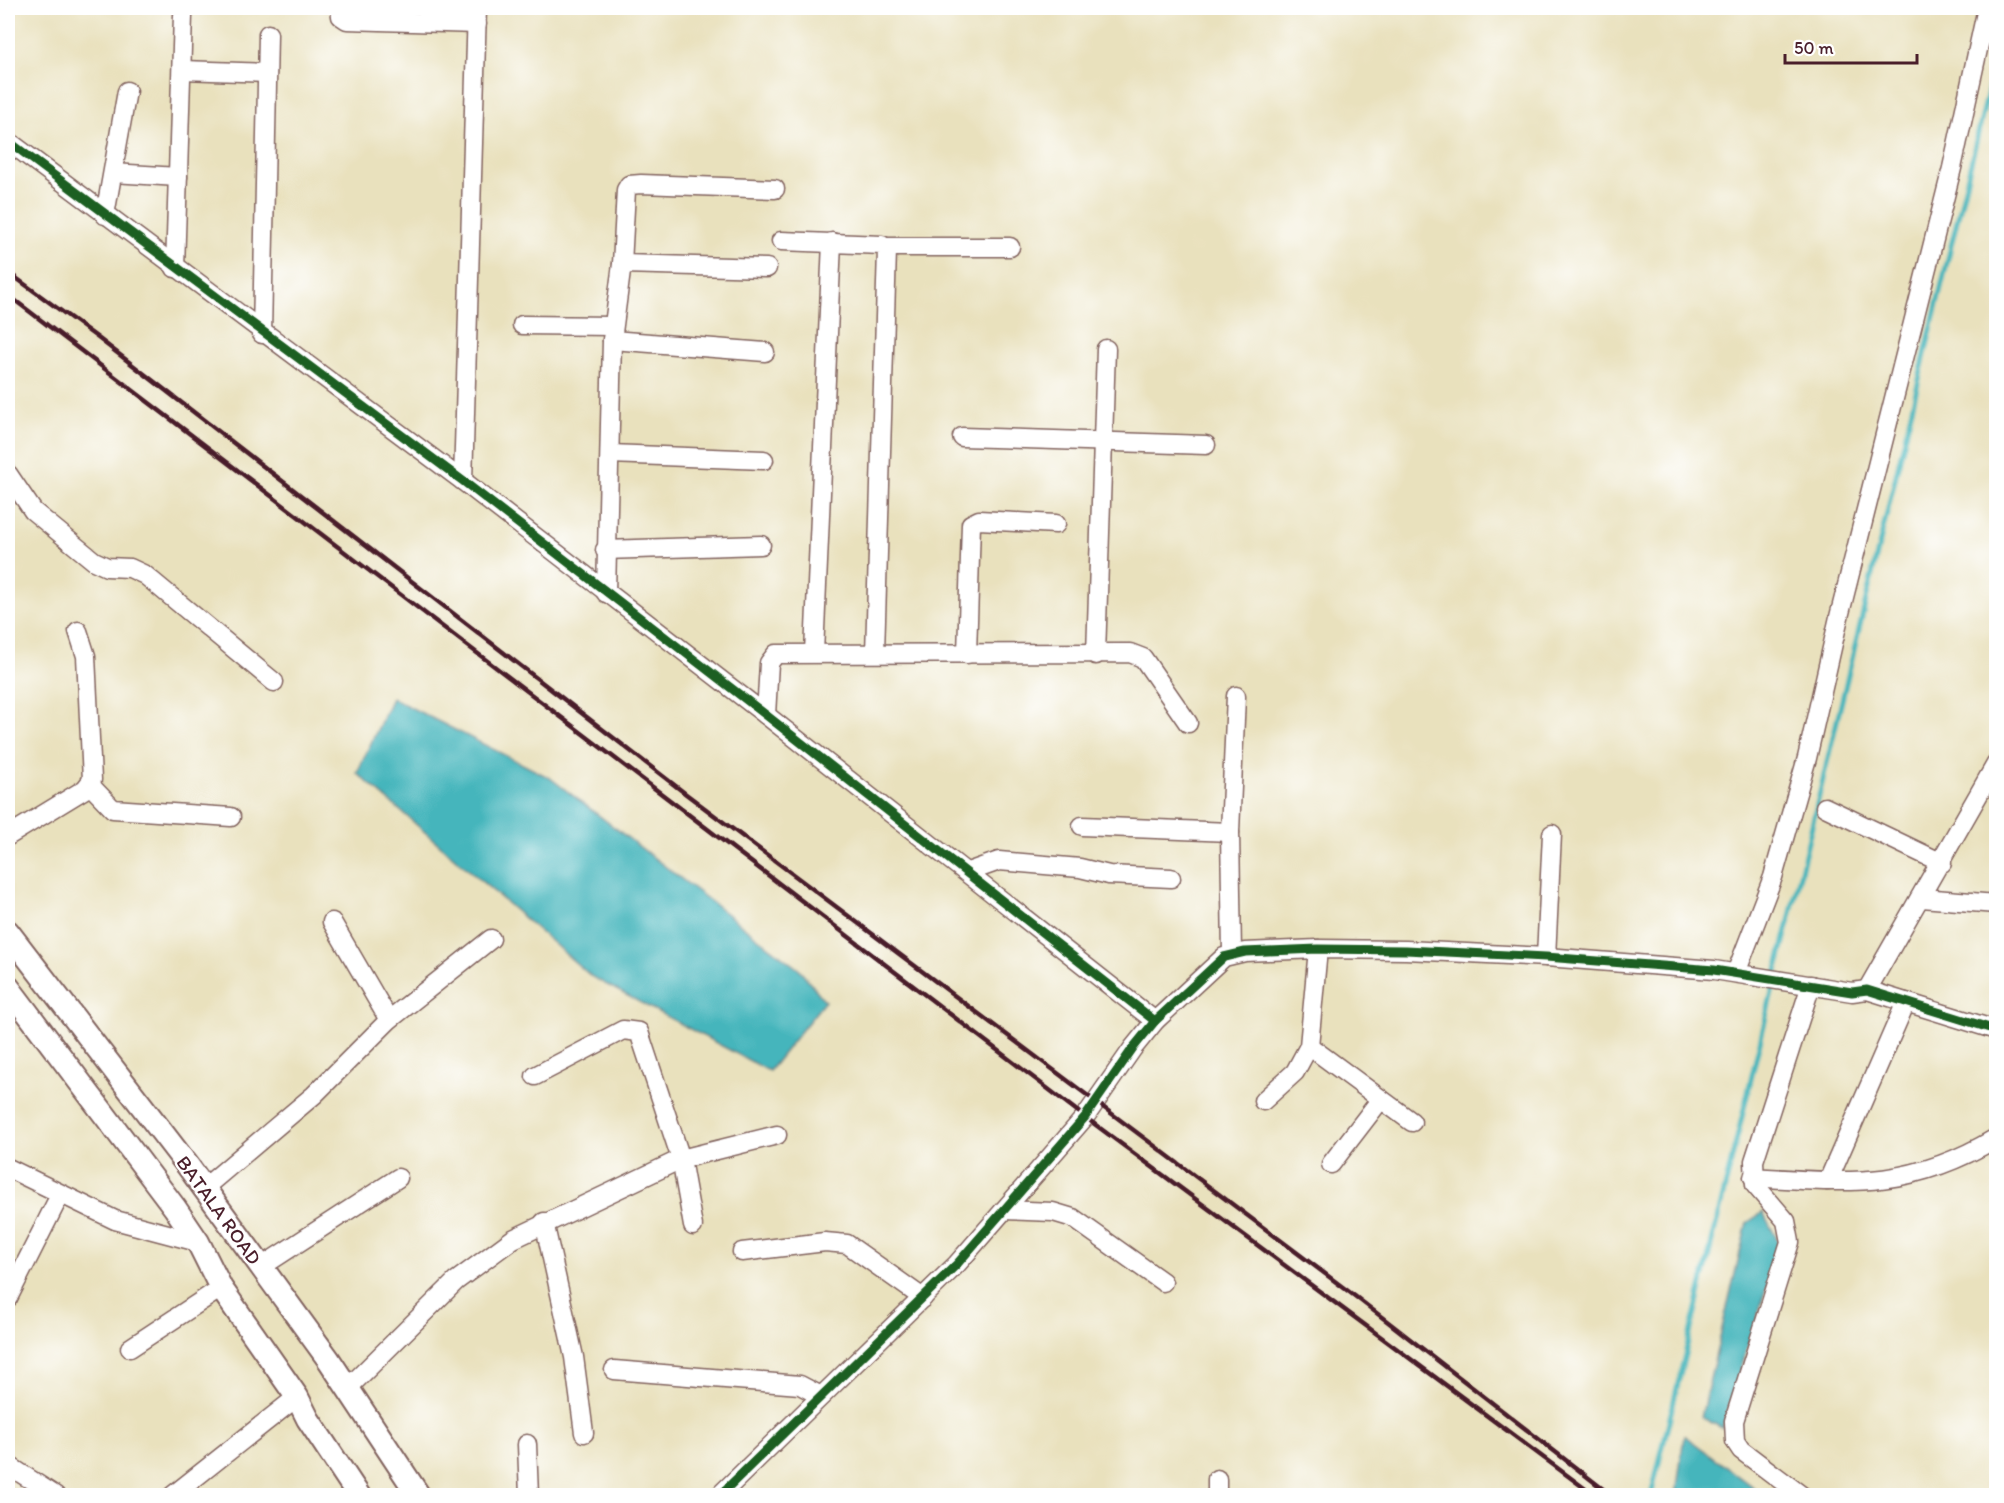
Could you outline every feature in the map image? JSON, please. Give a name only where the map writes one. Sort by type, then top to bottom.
[{"type":"main road","name":"BATALA ROAD","points":[[8,932],[204,1188],[348,1388],[418,1496]]},
{"type":"main road","name":"BATALA ROAD","points":[[8,987],[175,1208],[198,1242],[221,1288],[297,1397],[308,1419],[359,1496]]},
{"type":"street","points":[[340,8],[341,16],[347,20],[477,16],[463,482]]},
{"type":"street","points":[[1736,973],[1773,877],[1807,758],[1839,617],[1952,168],[1987,8]]},
{"type":"street","points":[[175,268],[183,15]]},
{"type":"street","points":[[262,334],[268,34]]},
{"type":"street","points":[[182,70],[267,73]]},
{"type":"street","points":[[105,215],[127,91]]},
{"type":"street","points":[[8,141],[262,334],[463,482],[968,872],[1155,1021]]},
{"type":"street","points":[[112,173],[178,177]]},
{"type":"street","points":[[606,593],[605,550],[610,454],[612,333],[622,264],[626,190],[629,185],[775,189]]},
{"type":"street","points":[[781,240],[885,247],[908,245],[1010,247]]},
{"type":"street","points":[[814,653],[832,242]]},
{"type":"street","points":[[875,653],[888,256],[885,247]]},
{"type":"street","points":[[622,264],[767,268]]},
{"type":"street","points":[[522,325],[612,333],[765,352]]},
{"type":"street","points":[[1096,655],[1106,350]]},
{"type":"street","points":[[962,437],[1103,444],[1206,445]]},
{"type":"street","points":[[610,454],[764,460]]},
{"type":"street","points":[[8,474],[33,511],[94,561],[115,568],[130,568],[145,576],[274,682]]},
{"type":"street","points":[[967,654],[971,524],[979,520],[1056,524]]},
{"type":"street","points":[[605,550],[761,545]]},
{"type":"street","points":[[8,836],[90,785],[92,780],[87,665],[78,631]]},
{"type":"street","points":[[766,715],[772,657],[776,654],[1096,655],[1130,653],[1143,658],[1188,723]]},
{"type":"street","points":[[1232,954],[1230,832],[1236,696]]},
{"type":"street","points":[[1868,990],[1942,863],[1996,764]]},
{"type":"street","points":[[90,785],[113,809],[231,817]]},
{"type":"street","points":[[1825,807],[1942,863]]},
{"type":"street","points":[[1082,826],[1230,832]]},
{"type":"street","points":[[1546,957],[1552,834]]},
{"type":"street","points":[[968,872],[988,864],[1006,861],[1080,868],[1109,875],[1171,878]]},
{"type":"street","points":[[1922,898],[1996,904]]},
{"type":"street","points":[[332,922],[388,1020]]},
{"type":"street","points":[[204,1188],[314,1095],[388,1020],[491,939]]},
{"type":"street","points":[[1263,1101],[1295,1072],[1310,1046],[1318,949]]},
{"type":"street","points":[[719,1496],[923,1299],[1085,1117],[1133,1048],[1155,1021],[1217,961],[1232,954],[1318,949],[1406,950],[1546,957],[1736,973],[1852,992],[1868,990],[1996,1030]]},
{"type":"street","points":[[1802,1496],[1741,1450],[1733,1432],[1734,1421],[1790,1242],[1786,1221],[1758,1191],[1753,1177],[1759,1143],[1811,985]]},
{"type":"street","points":[[1828,1181],[1906,1002]]},
{"type":"street","points":[[535,1076],[623,1030],[639,1032],[681,1159],[693,1226]]},
{"type":"street","points":[[1310,1046],[1412,1122]]},
{"type":"street","points":[[1331,1164],[1381,1099]]},
{"type":"street","points":[[348,1388],[456,1281],[487,1256],[544,1222],[681,1159],[777,1135]]},
{"type":"street","points":[[1753,1177],[1828,1181],[1886,1180],[1926,1170],[1977,1150],[1996,1138]]},
{"type":"street","points":[[8,1168],[115,1220],[198,1242]]},
{"type":"street","points":[[261,1267],[398,1178]]},
{"type":"street","points":[[8,1299],[60,1195]]},
{"type":"street","points":[[1004,1210],[1053,1212],[1073,1218],[1163,1282]]},
{"type":"street","points":[[544,1222],[574,1357],[584,1433]]},
{"type":"street","points":[[742,1252],[825,1242],[847,1244],[923,1299]]},
{"type":"street","points":[[130,1348],[221,1288]]},
{"type":"street","points":[[614,1370],[800,1385],[821,1396]]},
{"type":"street","points":[[172,1496],[297,1397]]},
{"type":"street","points":[[527,1444],[529,1496]]},
{"type":"street","points":[[8,1465],[56,1496]]},
{"type":"water","points":[[392,698],[550,778],[801,971],[825,1001],[769,1071],[592,977],[357,773]]},
{"type":"water","points":[[1763,1212],[1780,1245],[1722,1428],[1701,1417],[1747,1223]]},
{"type":"water","points":[[1685,1436],[1763,1495],[1676,1495]]},
{"type":"waterway","points":[[1651,1496],[1992,75],[1996,38]]},
{"type":"railway","points":[[8,272],[98,338],[686,794],[1356,1297],[1612,1496]]},
{"type":"railway","points":[[8,295],[1085,1117],[1595,1496]]},
{"type":"cycle path","points":[[8,141],[463,481],[766,715],[1155,1021]]},
{"type":"cycle path","points":[[719,1496],[957,1264],[1085,1117],[1133,1048],[1155,1021],[1224,957],[1245,952],[1318,949],[1406,950],[1546,957],[1714,970],[1852,992],[1867,990],[1996,1030]]}]
